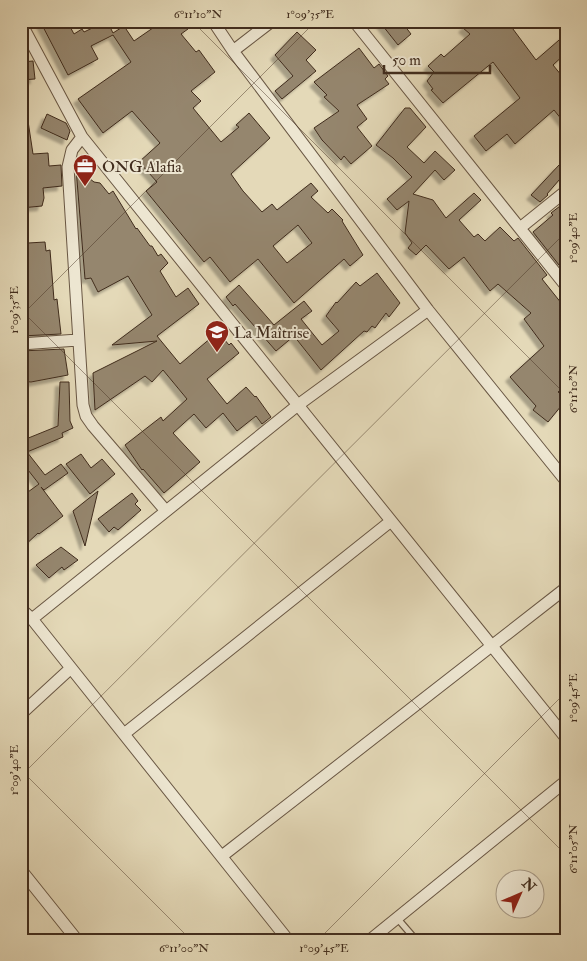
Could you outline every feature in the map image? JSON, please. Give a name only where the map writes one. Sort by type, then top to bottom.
[{"type":"street","points":[[214,21],[233,51],[428,310],[566,481]]},
{"type":"street","points":[[233,51],[272,21]]},
{"type":"street","points":[[354,21],[566,286]]},
{"type":"street","points":[[21,23],[82,137],[566,738]]},
{"type":"street","points":[[82,137],[72,150],[68,166],[83,406],[86,416],[166,511]]},
{"type":"street","points":[[520,228],[566,191]]},
{"type":"street","points":[[32,619],[298,405],[428,310]]},
{"type":"street","points":[[21,344],[78,340]]},
{"type":"street","points":[[124,734],[392,521]]},
{"type":"street","points":[[222,856],[566,588]]},
{"type":"street","points":[[21,609],[32,619],[288,940]]},
{"type":"street","points":[[21,714],[71,668]]},
{"type":"street","points":[[370,940],[566,781]]},
{"type":"street","points":[[21,870],[77,940]]},
{"type":"lane","points":[[398,918],[416,940]]},
{"type":"building","points":[[40,21],[67,21],[74,34],[82,29],[84,32],[107,21],[113,33],[124,26],[134,41],[163,21],[182,21],[188,29],[181,34],[196,52],[199,50],[215,72],[191,91],[201,101],[193,108],[221,142],[239,127],[236,125],[249,113],[270,138],[231,174],[243,191],[262,212],[272,204],[277,210],[311,183],[318,191],[311,197],[328,213],[332,209],[343,220],[363,255],[350,266],[344,259],[294,303],[258,259],[230,282],[210,257],[204,262],[146,191],[157,182],[139,162],[160,143],[132,111],[103,133],[78,99],[131,62],[113,35],[91,46],[98,59],[68,75]],"holes":[[[298,225],[312,243],[287,263],[273,246]]]},
{"type":"building","points":[[379,21],[401,21],[411,34],[398,45]]},
{"type":"building","points":[[470,21],[507,21],[536,60],[566,34],[566,53],[553,65],[566,81],[566,125],[554,110],[515,144],[507,134],[486,151],[474,136],[520,98],[493,62],[443,103],[431,90],[433,89],[427,81],[434,72],[428,66],[441,54],[444,57],[470,34],[463,28]]},
{"type":"building","points":[[297,32],[316,50],[306,60],[316,71],[282,99],[275,91],[293,76],[275,55]]},
{"type":"building","points":[[359,48],[374,68],[379,64],[388,76],[385,79],[389,84],[357,105],[367,119],[357,127],[372,146],[351,164],[344,156],[341,160],[322,140],[314,128],[339,111],[324,97],[327,95],[314,82]]},
{"type":"building","points":[[33,61],[35,79],[21,80],[21,62]]},
{"type":"building","points":[[405,108],[410,108],[426,127],[407,147],[424,163],[435,151],[455,170],[444,180],[435,170],[413,194],[433,200],[446,218],[474,193],[481,200],[459,220],[474,237],[478,234],[485,241],[500,227],[514,241],[518,238],[547,275],[542,279],[566,309],[566,385],[558,392],[566,400],[548,422],[533,410],[536,406],[510,377],[544,346],[524,319],[531,313],[498,284],[490,291],[464,257],[449,269],[426,245],[416,255],[408,248],[412,243],[405,233],[409,201],[397,210],[387,199],[412,177],[393,158],[376,145]]},
{"type":"building","points":[[47,114],[66,123],[70,131],[67,140],[41,128]]},
{"type":"building","points":[[28,121],[33,154],[48,153],[49,166],[61,165],[62,186],[43,188],[44,198],[42,206],[21,208],[21,122]]},
{"type":"building","points":[[559,165],[566,172],[540,202],[531,195]]},
{"type":"building","points":[[76,168],[94,182],[100,183],[109,194],[113,191],[136,229],[152,246],[158,256],[161,254],[168,263],[160,271],[176,297],[188,288],[199,304],[157,336],[180,364],[218,332],[239,353],[207,379],[227,404],[246,387],[256,396],[271,417],[262,424],[256,416],[237,431],[223,413],[206,428],[194,414],[173,433],[200,462],[164,493],[142,470],[125,445],[161,417],[163,421],[187,399],[163,370],[152,382],[145,376],[95,410],[93,373],[157,341],[112,345],[152,315],[128,276],[98,292],[91,278],[85,279]]},
{"type":"building","points":[[566,204],[566,259],[559,265],[533,232],[553,215],[551,213]]},
{"type":"building","points":[[45,242],[46,251],[50,250],[54,300],[57,299],[61,334],[21,336],[21,253],[28,252],[28,243]]},
{"type":"building","points":[[377,273],[400,303],[389,317],[386,313],[375,328],[372,326],[367,332],[364,331],[321,370],[294,336],[276,351],[235,304],[233,306],[226,297],[239,285],[274,325],[304,301],[312,311],[301,319],[322,345],[339,331],[326,316],[336,302],[356,282],[360,286]]},
{"type":"building","points":[[64,349],[68,375],[31,382],[21,381],[21,351]]},
{"type":"building","points":[[60,382],[69,382],[70,421],[73,428],[62,433],[63,437],[27,452],[45,475],[61,464],[68,473],[44,490],[41,487],[63,516],[38,533],[21,549],[21,497],[39,484],[21,461],[21,441],[58,426]]},
{"type":"building","points":[[81,454],[91,468],[102,459],[115,474],[90,494],[66,464]]},
{"type":"building","points":[[98,491],[85,546],[73,511]]},
{"type":"building","points":[[132,493],[138,501],[135,504],[141,510],[118,530],[114,527],[109,532],[98,519]]},
{"type":"building","points":[[61,547],[78,560],[64,570],[62,567],[49,578],[36,565]]},
{"type":"place","name":"ONG Alafia","points":[[85,187]]},
{"type":"place","name":"La Maîtrise","points":[[217,353]]}]
